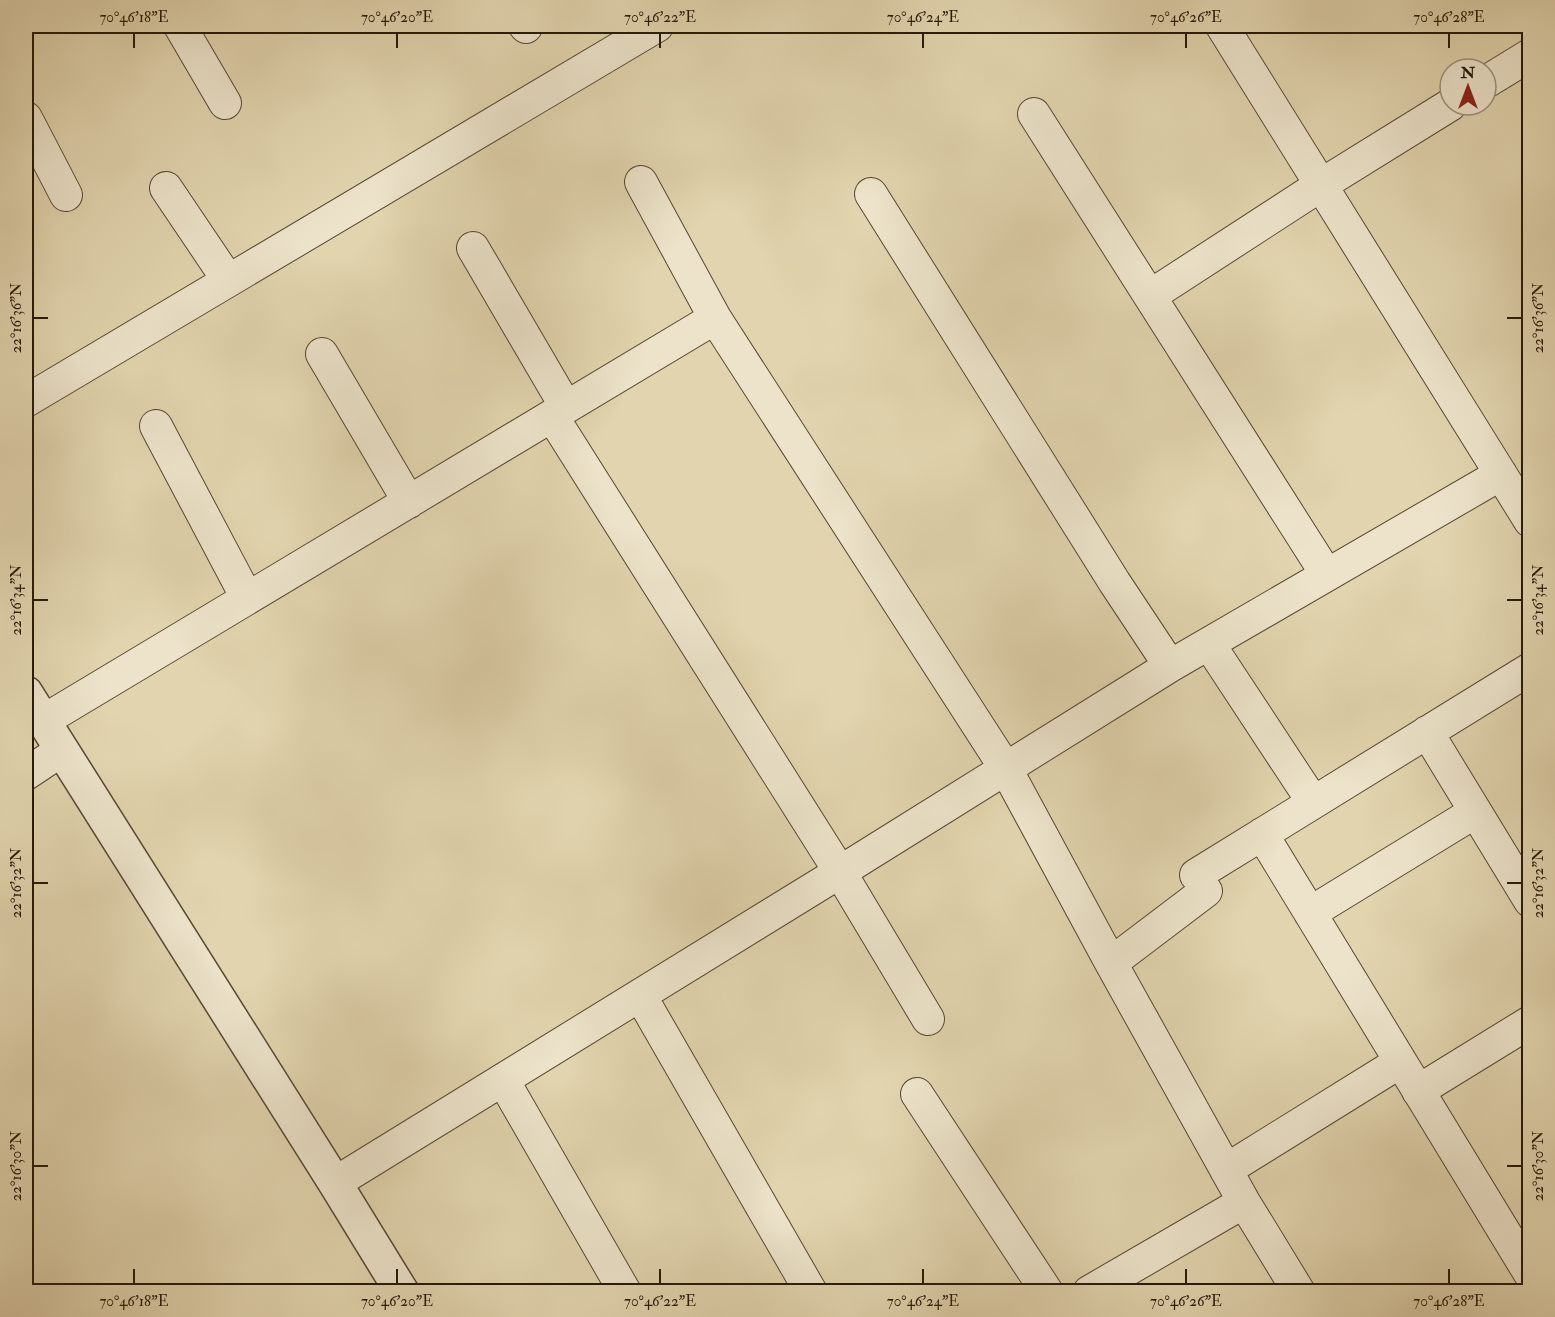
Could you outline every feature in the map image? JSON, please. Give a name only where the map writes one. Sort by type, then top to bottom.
[{"type":"street","points":[[180,26],[225,103]]},
{"type":"street","points":[[26,401],[657,26]]},
{"type":"street","points":[[1222,26],[1530,521]]},
{"type":"street","points":[[1498,75],[1530,55]]},
{"type":"street","points":[[1150,296],[1438,112]]},
{"type":"street","points":[[1034,114],[1327,575]]},
{"type":"street","points":[[26,118],[66,195]]},
{"type":"street","points":[[641,182],[715,318],[1006,769],[1226,1170],[1299,1292]]},
{"type":"street","points":[[166,188],[228,280]]},
{"type":"street","points":[[871,194],[1115,583],[1170,666]]},
{"type":"street","points":[[473,248],[559,412],[928,1019]]},
{"type":"street","points":[[43,721],[715,318]]},
{"type":"street","points":[[322,354],[409,502]]},
{"type":"street","points":[[156,426],[247,598]]},
{"type":"street","points":[[336,1183],[1170,666],[1501,474]]},
{"type":"street","points":[[1209,644],[1313,802]]},
{"type":"street","points":[[1111,963],[1201,883],[1262,834],[1530,669]]},
{"type":"street","points":[[26,693],[336,1183],[402,1292]]},
{"type":"street","points":[[1427,732],[1530,901]]},
{"type":"street","points":[[26,774],[62,750]]},
{"type":"street","points":[[1310,913],[1475,812]]},
{"type":"street","points":[[1262,834],[1530,1274]]},
{"type":"street","points":[[640,995],[811,1292]]},
{"type":"street","points":[[1418,1091],[1530,1022]]},
{"type":"street","points":[[1226,1170],[1400,1062]]},
{"type":"street","points":[[503,1080],[626,1292]]},
{"type":"street","points":[[917,1095],[1047,1292]]},
{"type":"street","points":[[1089,1292],[1244,1202]]}]
